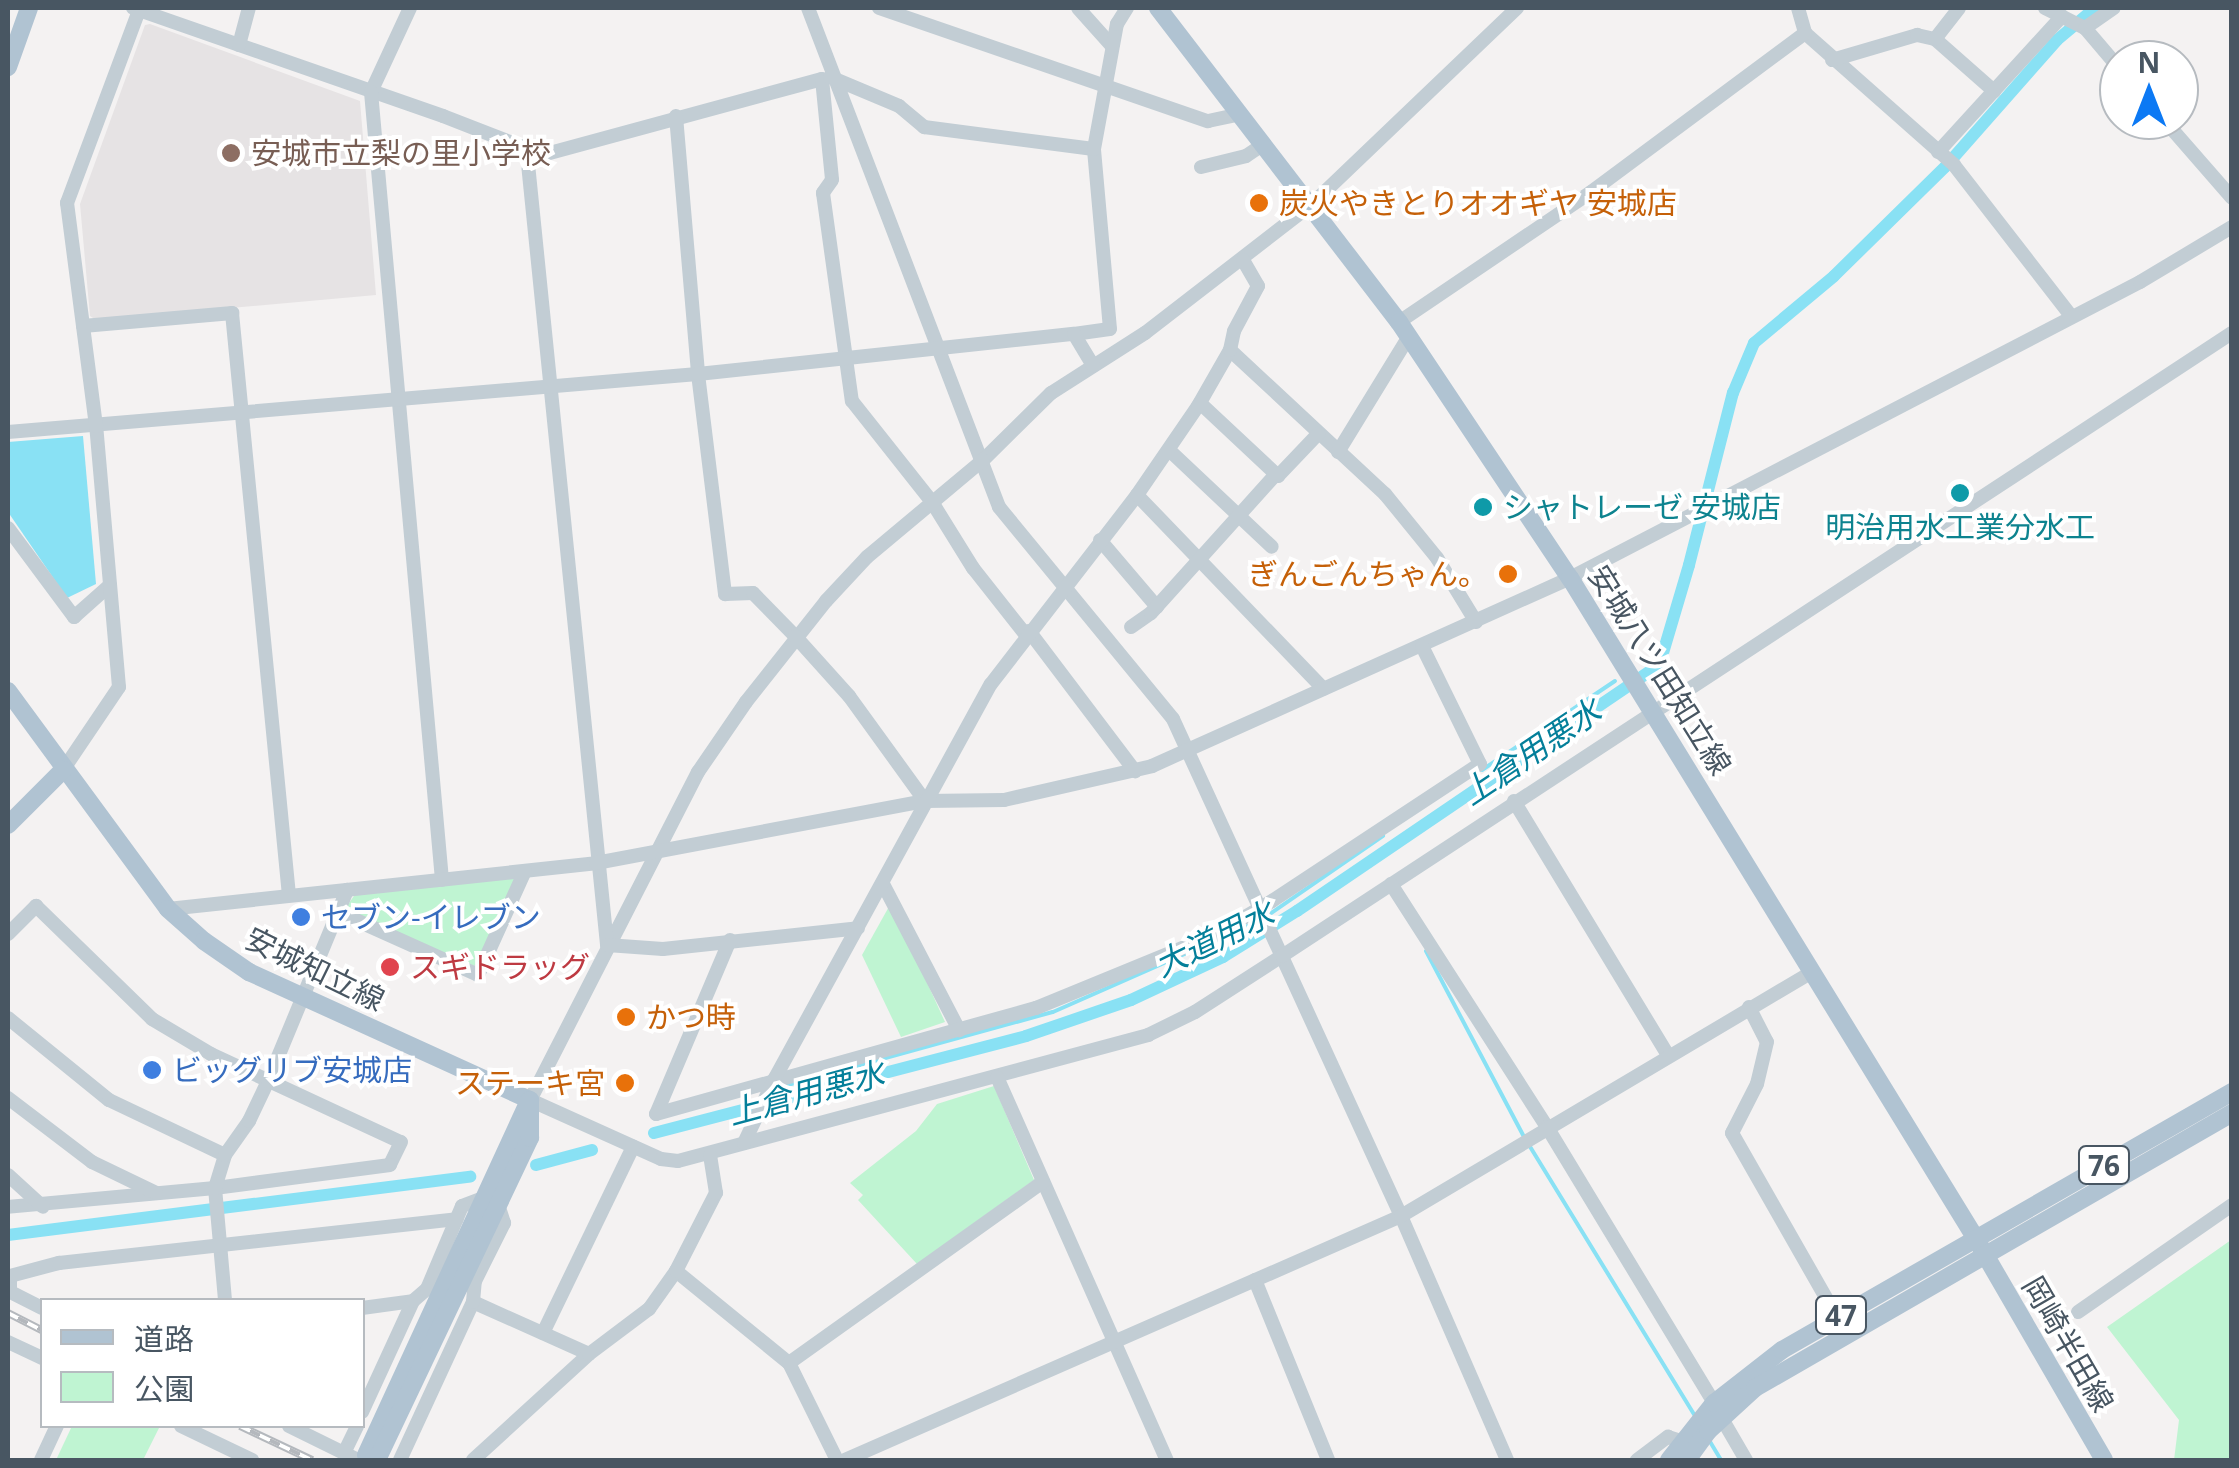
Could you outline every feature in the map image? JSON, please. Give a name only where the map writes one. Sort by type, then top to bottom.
[{"type":"main road","points":[[8,67],[28,8]]},
{"type":"main road","name":"安城八ツ田知立線","points":[[1158,8],[1312,204],[1404,329],[1570,578],[1980,1247]]},
{"type":"main road","name":"安城知立線","points":[[8,691],[168,909],[248,972],[530,1100]]},
{"type":"main road","points":[[8,825],[64,770]]},
{"type":"main road","name":"76","points":[[1980,1247],[2232,1092]]},
{"type":"main road","points":[[361,1457],[489,1202],[530,1100]]},
{"type":"main road","name":"76","points":[[1980,1247],[2232,1113]]},
{"type":"main road","name":"47","points":[[1669,1460],[1681,1441],[1718,1410],[1752,1372],[1837,1317],[1980,1247]]},
{"type":"main road","name":"47","points":[[1687,1460],[1718,1410],[1980,1247]]},
{"type":"main road","name":"岡崎半田線","points":[[1980,1247],[2104,1460]]},
{"type":"street","points":[[64,770],[119,687],[96,426],[67,203],[137,8],[520,146],[534,157],[827,78],[898,106],[924,127],[1094,149]]},
{"type":"street","points":[[239,45],[250,8]]},
{"type":"street","points":[[410,8],[371,92],[442,880]]},
{"type":"street","points":[[808,8],[827,78],[984,460],[998,507],[1162,700],[1401,1216],[1506,1460]]},
{"type":"street","points":[[880,8],[1208,121],[1240,114]]},
{"type":"street","points":[[1078,8],[1112,46]]},
{"type":"street","points":[[8,432],[698,374],[1110,329],[1094,149],[1112,46],[1128,8]]},
{"type":"street","points":[[1517,8],[1312,204],[1243,260],[1050,393],[984,460],[867,558],[796,636],[698,772],[606,944],[530,1100],[661,1159],[710,1155],[1148,1035],[1195,1012],[1282,956],[2232,333]]},
{"type":"street","points":[[1798,8],[1805,33],[1945,158],[2072,318]]},
{"type":"street","points":[[1935,39],[1959,8]]},
{"type":"street","points":[[2045,8],[2085,28],[2099,44]]},
{"type":"street","points":[[2085,28],[2114,8]]},
{"type":"street","points":[[1945,158],[1994,91],[2066,18]]},
{"type":"street","points":[[1338,452],[1404,329],[1805,33]]},
{"type":"street","points":[[1832,60],[1917,35],[1935,39],[1994,91]]},
{"type":"street","points":[[827,78],[832,180],[823,193],[852,401],[932,502],[973,568],[1135,771]]},
{"type":"street","points":[[676,116],[698,374],[725,594],[753,593],[796,636],[849,696],[925,801]]},
{"type":"street","points":[[2181,140],[2232,198]]},
{"type":"street","points":[[1201,167],[1246,156],[1264,144]]},
{"type":"street","points":[[527,154],[606,944]]},
{"type":"street","points":[[168,909],[596,862],[925,801],[1004,800],[1135,771],[1570,578],[2072,318],[2232,227]]},
{"type":"street","points":[[744,1143],[991,684],[1137,495],[1200,403],[1230,350],[1234,332],[1258,286],[1243,260]]},
{"type":"street","points":[[83,326],[232,312],[289,895]]},
{"type":"street","points":[[1074,334],[1093,366]]},
{"type":"street","points":[[1230,350],[1385,494],[1437,558],[1476,622]]},
{"type":"street","points":[[1200,403],[1276,474]]},
{"type":"street","points":[[1131,628],[1157,607],[1196,559],[1319,433]]},
{"type":"street","points":[[1169,450],[1272,547]]},
{"type":"street","points":[[1137,495],[1324,689]]},
{"type":"street","points":[[8,528],[74,618],[110,584]]},
{"type":"street","points":[[1100,540],[1157,607]]},
{"type":"street","points":[[730,940],[656,1114],[770,1089],[1036,1008],[1216,934],[1261,910],[1480,764],[1422,646]]},
{"type":"street","points":[[1514,801],[1667,1054]]},
{"type":"street","points":[[338,912],[478,975],[525,871]]},
{"type":"street","points":[[883,884],[959,1030]]},
{"type":"street","points":[[1391,884],[1547,1127],[1746,1460]]},
{"type":"street","points":[[225,1298],[214,1190],[226,1154],[249,1121],[268,1081],[347,890]]},
{"type":"street","points":[[8,934],[36,906],[152,1018],[211,1054],[401,1142],[390,1165],[214,1190],[8,1207]]},
{"type":"street","points":[[606,944],[663,949],[858,928]]},
{"type":"street","points":[[845,1460],[1401,1216],[1667,1054],[1812,972]]},
{"type":"street","points":[[1749,1007],[1766,1042],[1757,1084],[1732,1133],[1837,1317]]},
{"type":"street","points":[[8,1018],[109,1100],[226,1154]]},
{"type":"street","points":[[997,1077],[1167,1460]]},
{"type":"street","points":[[8,1098],[92,1162],[156,1193]]},
{"type":"street","points":[[542,1332],[634,1147]]},
{"type":"street","points":[[473,1460],[589,1354],[649,1308],[676,1270],[716,1193],[710,1155]]},
{"type":"street","points":[[8,1175],[44,1206]]},
{"type":"street","points":[[789,1362],[1043,1182]]},
{"type":"street","points":[[365,1405],[412,1301],[427,1289],[467,1200],[489,1202],[504,1223],[476,1281],[473,1302],[400,1460]]},
{"type":"street","points":[[2078,1312],[2232,1205]]},
{"type":"street","points":[[40,1307],[10,1292],[10,1276],[60,1263],[458,1219]]},
{"type":"street","points":[[676,1270],[789,1362],[837,1460]]},
{"type":"street","points":[[1255,1280],[1328,1460]]},
{"type":"street","points":[[365,1308],[412,1301]]},
{"type":"street","points":[[473,1302],[589,1354]]},
{"type":"street","points":[[8,1342],[40,1357]]},
{"type":"street","points":[[42,1460],[56,1428]]},
{"type":"street","points":[[185,1428],[252,1460]]},
{"type":"street","points":[[294,1428],[361,1457]]},
{"type":"street","points":[[356,1428],[361,1457]]},
{"type":"street","points":[[1637,1460],[1668,1438],[1681,1441]]},
{"type":"shaded area","name":"安城市立梨の里小学校","points":[[145,25],[360,101],[376,295],[96,320],[90,316],[80,204]]},
{"type":"green space","points":[[514,876],[516,881],[479,964],[470,967],[349,912],[347,906],[356,893]]},
{"type":"green space","points":[[891,903],[945,1022],[901,1037],[862,955]]},
{"type":"green space","points":[[994,1086],[1034,1180],[917,1264],[858,1200],[863,1195],[850,1183],[916,1131],[937,1104]]},
{"type":"green space","points":[[2231,1240],[2231,1460],[2174,1460],[2179,1420],[2107,1327]]},
{"type":"green space","points":[[71,1428],[159,1428],[143,1460],[56,1460]]},
{"type":"water","points":[[83,436],[96,584],[67,598],[8,512],[8,442]]},
{"type":"waterway","name":"上倉用悪水","points":[[654,1133],[1026,1036],[1131,1000],[1223,957],[1297,911],[1654,668],[1660,663],[1689,565],[1733,393],[1754,343],[1834,276],[1946,166],[2057,40],[2095,8]]},
{"type":"waterway","name":"大道用水","points":[[1482,770],[1615,681]]},
{"type":"waterway","name":"大道用水","points":[[1267,916],[1383,836]]},
{"type":"waterway","name":"大道用水","points":[[773,1089],[1053,1012],[1259,921]]},
{"type":"waterway","points":[[1426,951],[1524,1137]]},
{"type":"waterway","points":[[1529,1145],[1697,1419]]},
{"type":"waterway","name":"上倉用悪水","points":[[536,1165],[592,1150]]},
{"type":"waterway","name":"上倉用悪水","points":[[8,1235],[470,1177]]},
{"type":"waterway","points":[[1709,1440],[1721,1460]]},
{"type":"railway","points":[[8,1313],[40,1329]]},
{"type":"railway","points":[[244,1428],[312,1460]]},
{"type":"place","name":"安城市立梨の里小学校","points":[[231,153]]},
{"type":"place","name":"炭火やきとりオオギヤ 安城店","points":[[1259,203]]},
{"type":"place","name":"明治用水工業分水工","points":[[1960,493]]},
{"type":"place","name":"シャトレーゼ 安城店","points":[[1483,507]]},
{"type":"place","name":"ぎんごんちゃん。","points":[[1508,574]]},
{"type":"place","name":"セブン-イレブン","points":[[301,917]]},
{"type":"place","name":"スギドラッグ","points":[[390,967]]},
{"type":"place","name":"かつ時","points":[[626,1017]]},
{"type":"place","name":"ビッグリブ安城店","points":[[152,1070]]},
{"type":"place","name":"ステーキ宮","points":[[625,1083]]}]
